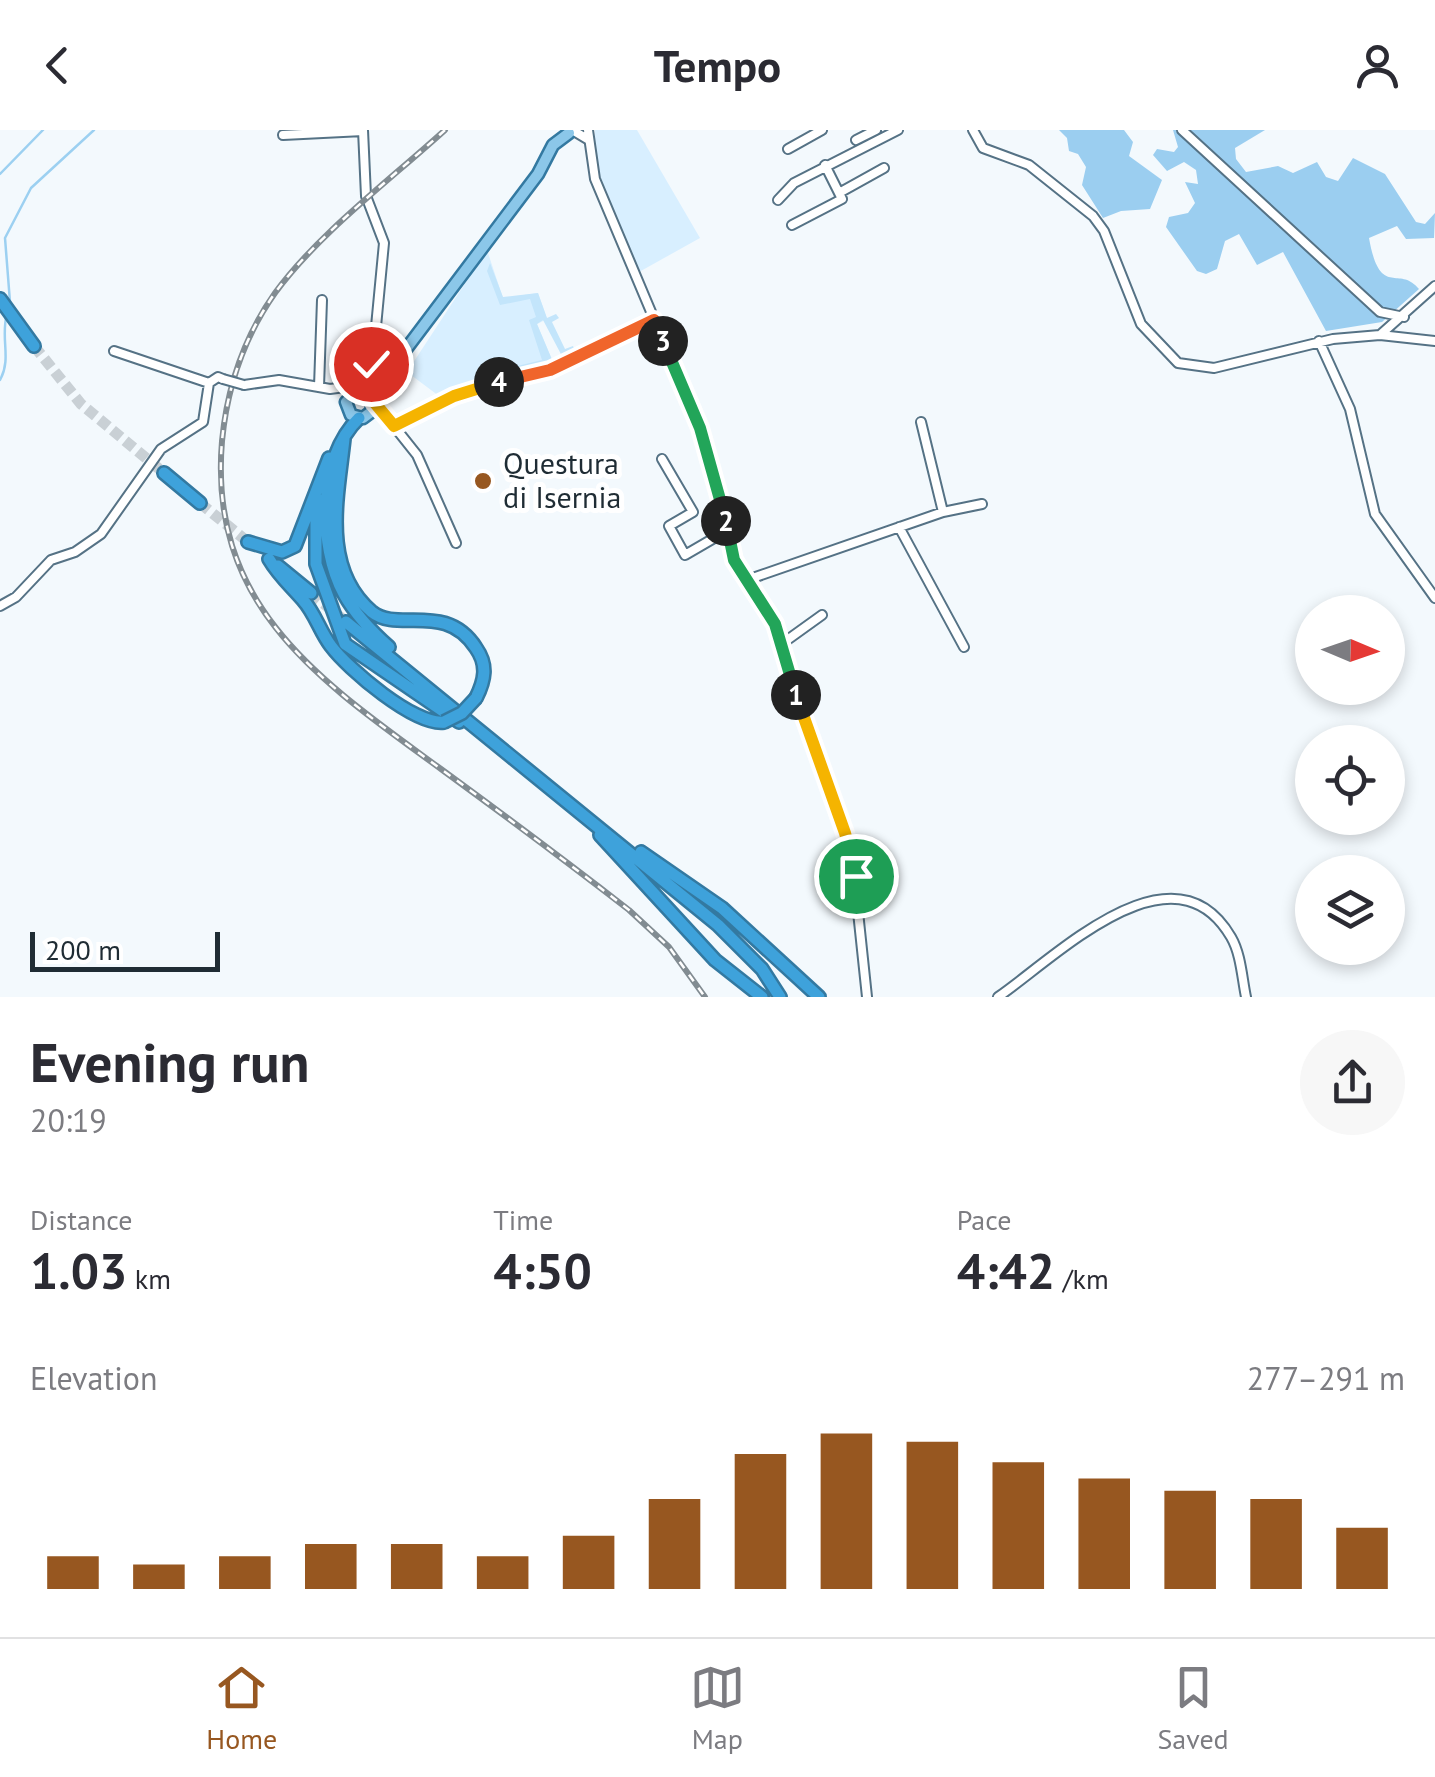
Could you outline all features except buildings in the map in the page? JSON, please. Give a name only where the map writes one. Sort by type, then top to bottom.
[{"type":"highway","points":[[1,300],[34,346]]},
{"type":"highway","points":[[359,416],[344,438],[327,503],[328,536],[336,575],[345,595],[374,634],[436,686],[453,708]]},
{"type":"highway","points":[[311,593],[248,542],[274,551],[289,550],[301,539],[316,497],[359,416]]},
{"type":"highway","points":[[269,559],[283,582],[308,605],[337,654],[409,712],[430,722],[444,722],[462,713],[476,698],[484,678],[484,663],[470,640],[442,622],[383,618],[372,612],[344,570],[335,522],[344,438]]},
{"type":"highway","points":[[164,474],[200,503]]},
{"type":"highway","points":[[316,497],[316,564],[344,644],[491,740]]},
{"type":"highway","points":[[346,622],[733,937],[780,997]]},
{"type":"highway","points":[[558,794],[566,807],[600,835],[715,960],[762,997]]},
{"type":"highway","points":[[584,814],[722,908],[819,997]]},
{"type":"main road","points":[[381,360],[374,402],[359,416],[350,395],[381,360],[400,352],[538,174],[553,145],[566,131]]},
{"type":"street","points":[[588,130],[595,179],[700,428],[744,582],[767,610],[783,643],[803,719],[852,855],[867,997]]},
{"type":"street","points":[[788,149],[822,130]]},
{"type":"street","points":[[850,130],[858,144]]},
{"type":"street","points":[[778,200],[794,182],[876,130]]},
{"type":"street","points":[[858,144],[898,130]]},
{"type":"street","points":[[973,130],[983,148],[1029,166],[1093,216],[1104,231],[1141,324],[1178,363],[1214,368],[1318,341],[1380,335],[1435,341]]},
{"type":"street","points":[[1182,130],[1390,322]]},
{"type":"street","points":[[0,606],[16,597],[51,560],[75,552],[102,534],[162,449],[203,422],[209,384],[218,377],[244,385],[294,380],[319,387],[346,386],[357,370],[381,360],[374,342],[384,243],[366,196],[363,131],[283,135]]},
{"type":"street","points":[[566,131],[592,143]]},
{"type":"street","points":[[792,226],[842,199],[825,165]]},
{"type":"street","points":[[839,193],[884,168]]},
{"type":"street","points":[[1380,335],[1390,322],[1404,317],[1435,286]]},
{"type":"street","points":[[319,387],[322,300]]},
{"type":"street","points":[[394,426],[467,390],[550,370],[654,320]]},
{"type":"street","points":[[1318,341],[1350,409],[1375,514],[1435,598]]},
{"type":"street","points":[[114,351],[209,384]]},
{"type":"street","points":[[353,377],[367,380]]},
{"type":"street","points":[[374,402],[422,466],[456,542]]},
{"type":"street","points":[[359,416],[383,416]]},
{"type":"street","points":[[921,422],[943,512]]},
{"type":"street","points":[[662,459],[693,512],[669,526],[686,555],[728,530]]},
{"type":"street","points":[[744,582],[943,512],[982,504]]},
{"type":"street","points":[[899,527],[964,646]]},
{"type":"street","points":[[783,643],[822,614]]},
{"type":"street","points":[[1001,996],[1118,910],[1164,899],[1192,904],[1224,927],[1236,949],[1246,997]]},
{"type":"shaded area","points":[[595,130],[637,130],[700,238],[639,272],[595,165]]},
{"type":"shaded area","points":[[1059,130],[1124,130],[1133,142],[1129,156],[1162,180],[1150,209],[1121,211],[1103,218],[1082,185],[1086,167],[1078,154],[1069,151],[1067,138]]},
{"type":"shaded area","points":[[1173,130],[1265,130],[1235,148],[1236,159],[1246,172],[1278,166],[1293,173],[1317,162],[1326,177],[1338,181],[1353,158],[1385,174],[1416,222],[1425,224],[1435,213],[1434,238],[1406,239],[1397,226],[1369,238],[1373,257],[1384,275],[1412,282],[1419,289],[1382,322],[1326,331],[1283,252],[1257,265],[1239,234],[1225,241],[1217,269],[1206,274],[1197,271],[1166,227],[1169,217],[1188,213],[1195,203],[1185,182],[1198,184],[1196,170],[1184,162],[1167,171],[1153,155],[1157,149],[1174,152],[1178,147]]},
{"type":"shaded area","points":[[487,250],[503,298],[538,293],[547,319],[537,324],[553,362],[482,377],[439,396],[407,372]]},
{"type":"shaded area","points":[[490,263],[503,297],[538,293],[547,318],[556,314],[559,318],[552,322],[565,349],[573,346],[575,351],[563,358],[543,320],[537,324],[553,362],[490,377],[488,373],[542,360],[529,320],[536,317],[530,299],[500,305],[487,271]]},
{"type":"waterway","points":[[0,174],[43,130]]},
{"type":"waterway","points":[[10,302],[5,238],[31,188],[94,130]]},
{"type":"waterway","points":[[0,380],[5,364],[7,314]]},
{"type":"tunnel","points":[[34,346],[81,404],[164,473]]},
{"type":"tunnel","points":[[200,503],[248,542]]},
{"type":"tunnel","points":[[311,593],[346,622]]},
{"type":"railway","points":[[445,130],[312,250],[275,293],[254,327],[233,382],[222,441],[223,499],[234,550],[254,595],[282,635],[316,671],[355,705],[629,910],[669,947],[705,997]]},
{"type":"place","name":"Questura di Isernia","points":[[483,481]]},
{"type":"route","points":[[371,364],[373,358],[385,355],[392,365],[375,388],[374,402],[394,426],[467,390],[533,377],[654,320],[712,462],[734,560],[783,643],[803,719],[833,796],[856,876]]}]
